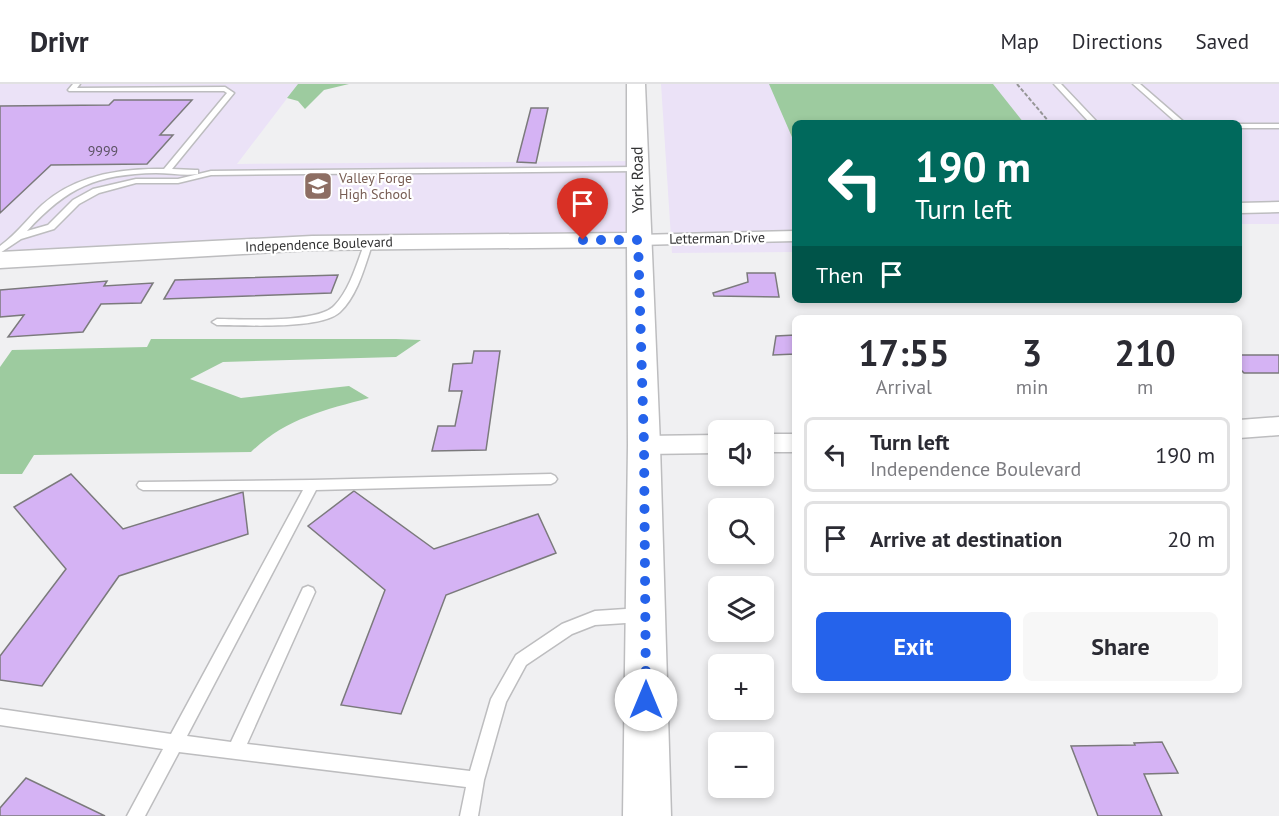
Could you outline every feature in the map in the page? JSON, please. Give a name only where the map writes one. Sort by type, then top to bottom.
[{"type":"main road","name":"York Road","points":[[636,84],[644,445],[647,816]]},
{"type":"main road","name":"Independence Boulevard","points":[[0,260],[312,243],[638,240]]},
{"type":"street","points":[[1242,208],[1279,207]]},
{"type":"street","name":"Letterman Drive","points":[[638,240],[792,236]]},
{"type":"street","points":[[1242,429],[1279,426]]},
{"type":"street","points":[[774,443],[792,443]]},
{"type":"street","points":[[644,445],[708,444]]},
{"type":"lane","points":[[77,84],[71,90],[225,89],[231,93],[166,171]]},
{"type":"lane","points":[[1057,84],[1091,120]]},
{"type":"lane","points":[[1136,84],[1178,120]]},
{"type":"lane","points":[[1242,126],[1279,126]]},
{"type":"lane","points":[[0,250],[18,237],[51,201],[71,189],[113,174],[166,171],[211,173],[637,169]]},
{"type":"lane","points":[[18,237],[51,227],[76,202],[113,185],[136,181],[178,181],[211,173]]},
{"type":"lane","points":[[217,322],[314,319],[334,313],[345,299],[369,242]]},
{"type":"lane","points":[[143,485],[312,485],[551,479]]},
{"type":"lane","points":[[136,816],[312,485]]},
{"type":"lane","points":[[236,750],[308,592]]},
{"type":"lane","points":[[469,816],[476,780],[499,699],[521,660],[567,629],[595,618],[645,614]]},
{"type":"lane","points":[[0,717],[175,743],[476,780]]},
{"type":"path","points":[[1017,84],[1047,120]]},
{"type":"shaded area","name":"Valley Forge High School","points":[[0,84],[298,84],[237,164],[637,161],[638,240],[312,243],[0,260]]},
{"type":"shaded area","points":[[661,84],[1279,84],[1279,224],[1242,224],[1242,120],[792,120],[792,252],[672,253]]},
{"type":"green space","points":[[298,84],[349,84],[324,90],[305,109],[298,101],[287,98]]},
{"type":"green space","points":[[769,84],[993,84],[1022,120],[792,120],[792,137]]},
{"type":"green space","points":[[151,339],[421,340],[396,357],[223,362],[190,379],[241,398],[349,386],[369,398],[306,417],[277,431],[251,452],[34,455],[22,474],[0,474],[0,367],[12,350],[147,347]]},
{"type":"building","points":[[114,100],[192,100],[160,135],[173,135],[147,164],[51,165],[0,213],[0,106],[109,105]]},
{"type":"building","points":[[531,108],[548,108],[536,163],[517,162]]},
{"type":"building","points":[[747,273],[775,273],[779,297],[714,296],[713,293],[748,282]]},
{"type":"building","points":[[338,275],[331,293],[164,299],[175,280]]},
{"type":"building","points":[[107,281],[104,286],[153,283],[141,303],[101,304],[83,332],[8,337],[24,315],[0,317],[0,290]]},
{"type":"building","points":[[792,335],[792,354],[773,355],[776,336]]},
{"type":"building","points":[[474,351],[500,351],[486,450],[432,451],[438,426],[455,426],[462,391],[449,391],[453,364],[472,363]]},
{"type":"building","points":[[1242,355],[1279,355],[1279,373],[1244,373]]},
{"type":"building","points":[[71,474],[123,529],[243,492],[248,534],[119,576],[42,686],[0,680],[0,656],[66,569],[14,507]]},
{"type":"building","points":[[354,491],[434,549],[538,514],[556,553],[446,595],[401,714],[341,705],[385,590],[308,526]]},
{"type":"building","points":[[1162,742],[1178,773],[1144,774],[1162,816],[1098,816],[1071,746],[1135,745],[1134,743]]},
{"type":"building","points":[[26,778],[105,816],[0,816],[0,808]]},
{"type":"place","name":"Valley Forge High School","points":[[318,186]]},
{"type":"route","points":[[583,240],[638,240],[644,445],[646,700]]}]
